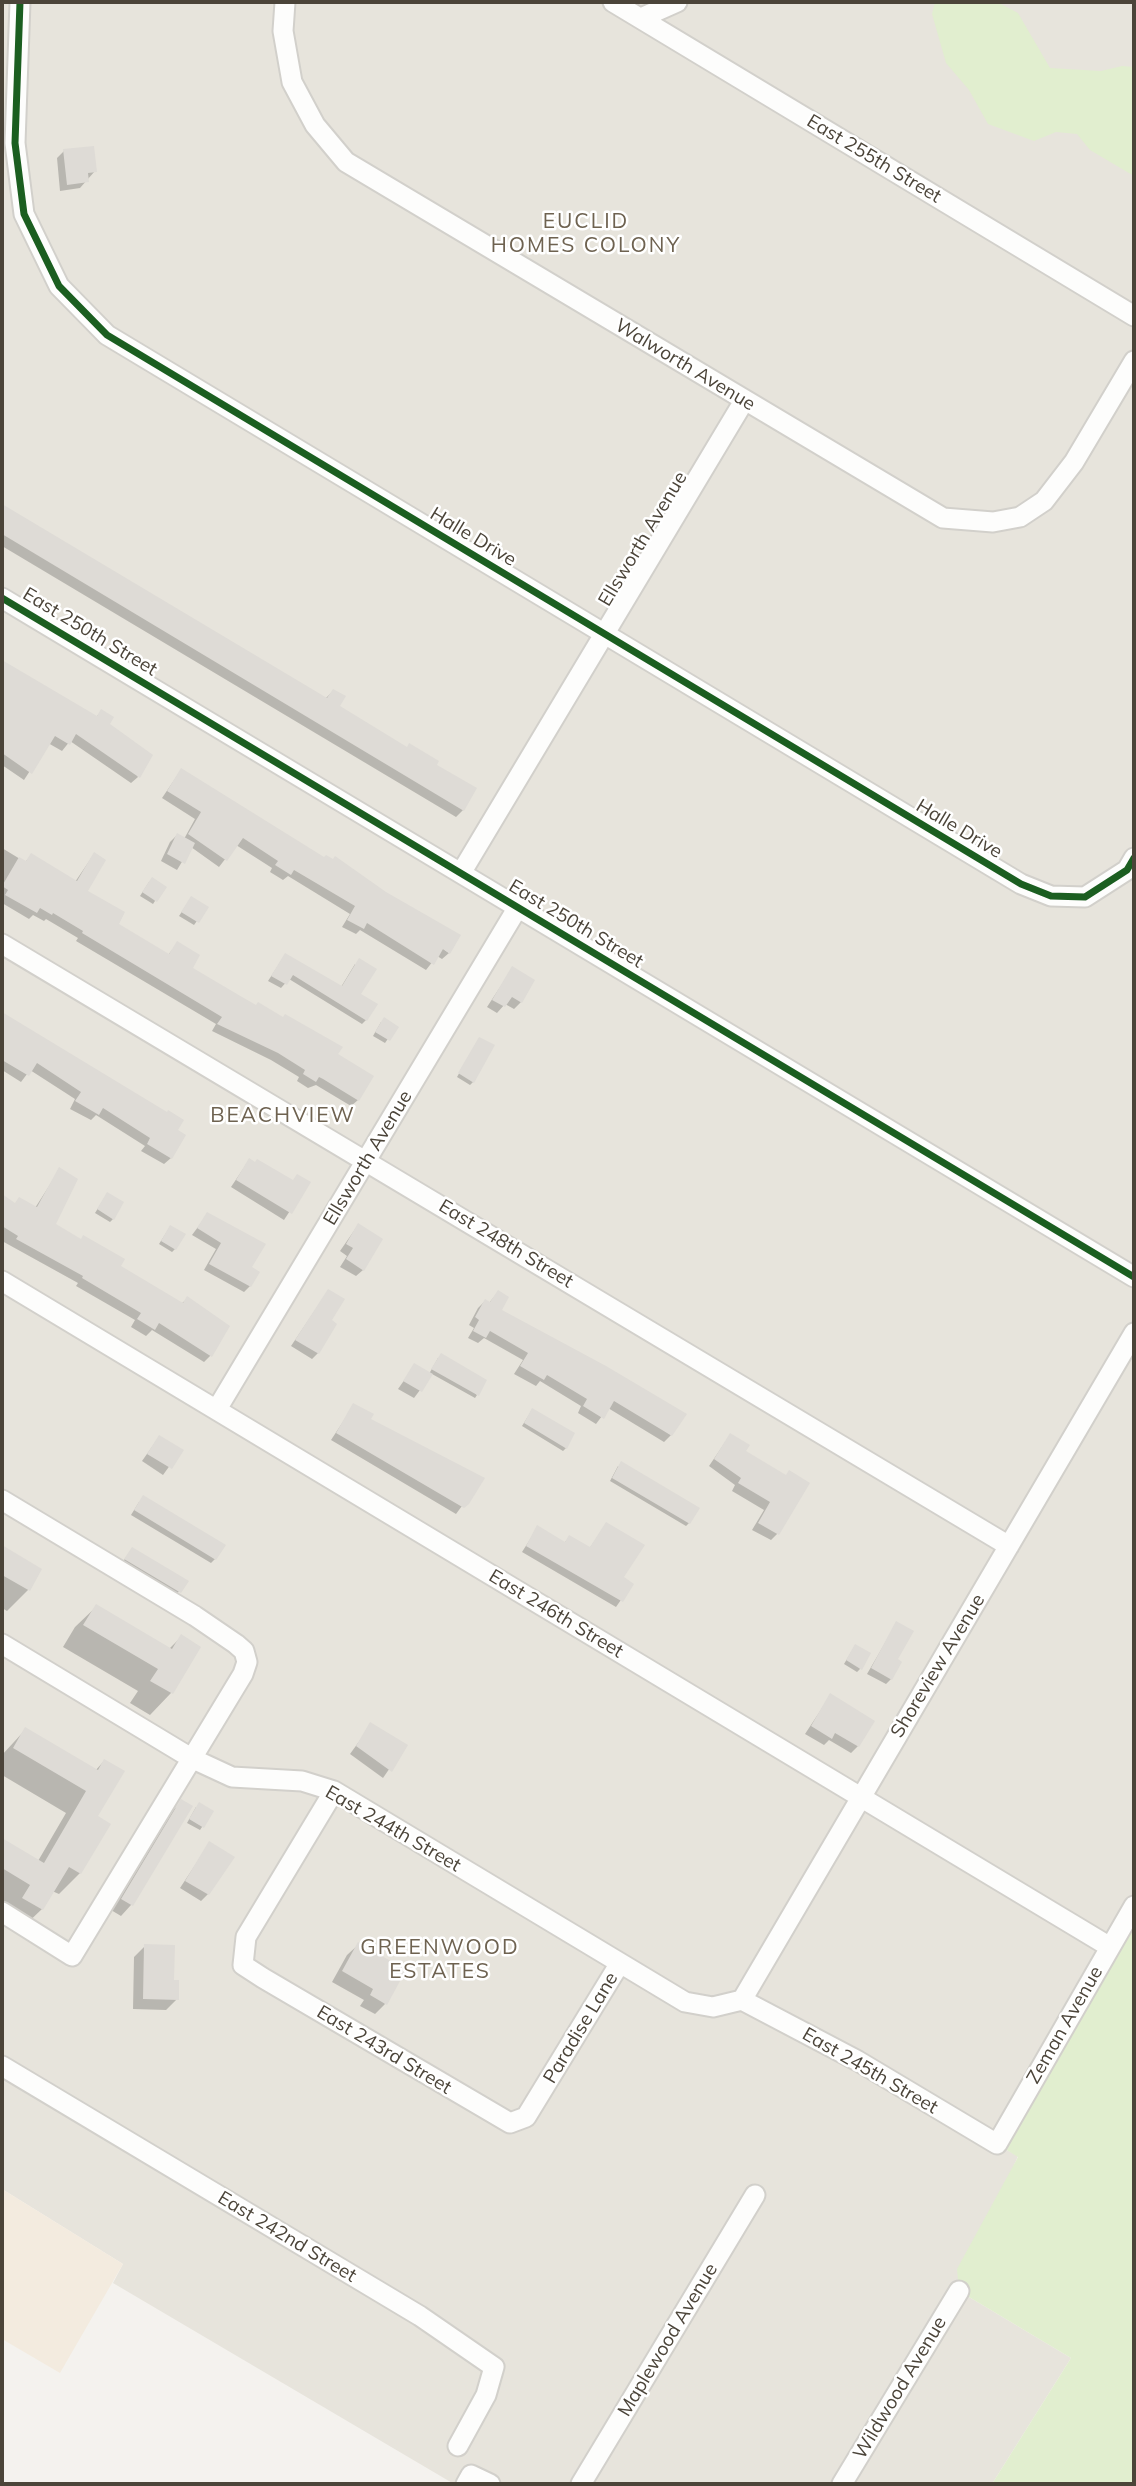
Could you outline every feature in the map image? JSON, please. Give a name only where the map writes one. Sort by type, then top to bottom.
[{"type":"street","name":"Halle Drive","points":[[20,2],[15,143],[24,214],[59,286],[107,335],[1021,884],[1051,896],[1085,897],[1127,870],[1134,858]]},
{"type":"street","name":"Walworth Avenue","points":[[285,2],[283,31],[292,82],[315,125],[346,162],[943,519],[993,522],[1020,517],[1044,501],[1074,462],[1134,361]]},
{"type":"street","name":"East 255th Street","points":[[613,2],[1134,316]]},
{"type":"street","points":[[641,18],[677,2]]},
{"type":"street","name":"Ellsworth Avenue","points":[[461,873],[744,401]]},
{"type":"street","name":"East 250th Street","points":[[2,598],[1134,1277]]},
{"type":"street","name":"Ellsworth Avenue","points":[[217,1409],[518,907]]},
{"type":"street","name":"East 248th Street","points":[[2,944],[1009,1546]]},
{"type":"street","name":"East 246th Street","points":[[2,1282],[1110,1947]]},
{"type":"street","name":"Shoreview Avenue","points":[[742,2000],[1134,1334]]},
{"type":"street","points":[[2,1500],[195,1616],[244,1651],[247,1662],[243,1674],[72,1956],[2,1912]]},
{"type":"street","name":"East 244th Street","points":[[2,1644],[191,1758],[232,1777],[302,1781],[334,1791],[685,2002],[713,2007],[742,2000]]},
{"type":"street","name":"East 243rd Street","points":[[334,1791],[246,1937],[243,1965],[510,2123],[526,2117],[542,2092]]},
{"type":"street","name":"Zeman Avenue","points":[[997,2144],[1134,1906]]},
{"type":"street","name":"Paradise Lane","points":[[542,2092],[620,1963]]},
{"type":"street","name":"East 245th Street","points":[[742,2000],[859,2061],[997,2144]]},
{"type":"street","name":"East 242nd Street","points":[[2,2066],[419,2316],[494,2367],[486,2395],[458,2446]]},
{"type":"street","name":"Maplewood Avenue","points":[[582,2484],[755,2195]]},
{"type":"street","name":"Wildwood Avenue","points":[[842,2484],[959,2291]]},
{"type":"street","points":[[468,2479],[490,2484]]},
{"type":"shaded area","points":[[2,2],[1134,2],[1134,1907],[997,2145],[1018,2156],[959,2291],[1071,2358],[992,2484],[454,2484],[113,2283],[123,2264],[2,2189]]},
{"type":"shaded area","points":[[2,2189],[123,2264],[60,2373],[2,2339]]},
{"type":"green space","points":[[935,2],[997,2],[1018,13],[1050,68],[1101,71],[1122,66],[1134,67],[1134,176],[1090,150],[1077,134],[1056,132],[1034,141],[988,124],[969,90],[946,63],[932,14]]},
{"type":"green space","points":[[1134,1906],[1134,2484],[992,2484],[1071,2358],[959,2291],[957,2269],[1018,2157],[997,2144]]},
{"type":"building","points":[[94,146],[97,172],[88,173],[89,182],[67,185],[63,149]]},
{"type":"building","points":[[2,504],[327,698],[333,689],[346,696],[340,706],[407,747],[409,743],[439,761],[437,765],[477,788],[464,811],[2,534]]},
{"type":"building","points":[[2,660],[97,716],[101,709],[114,717],[110,724],[153,755],[140,778],[76,734],[70,745],[55,736],[32,774],[2,753]]},
{"type":"building","points":[[181,768],[324,857],[326,855],[333,859],[335,856],[386,892],[461,935],[450,954],[443,949],[434,965],[367,923],[364,929],[347,920],[355,906],[294,870],[291,875],[275,865],[278,861],[243,838],[227,861],[188,834],[201,812],[167,791]]},
{"type":"building","points":[[177,833],[195,843],[185,864],[167,854]]},
{"type":"building","points":[[94,852],[106,860],[88,891],[125,912],[119,924],[169,954],[177,941],[200,955],[193,968],[256,1005],[258,1002],[283,1017],[285,1014],[343,1047],[338,1054],[374,1076],[359,1101],[319,1077],[316,1082],[303,1074],[305,1070],[278,1053],[217,1024],[222,1017],[53,913],[52,915],[40,908],[37,913],[5,895],[8,890],[2,886],[19,857],[26,861],[31,853],[77,881]]},
{"type":"building","points":[[152,877],[167,887],[157,902],[142,892]]},
{"type":"building","points":[[191,896],[209,907],[199,923],[181,912]]},
{"type":"building","points":[[285,953],[342,986],[359,958],[377,969],[361,994],[378,1004],[367,1021],[293,975],[287,985],[271,976]]},
{"type":"building","points":[[512,966],[535,980],[522,1003],[512,997],[505,1007],[492,1000]]},
{"type":"building","points":[[2,1012],[184,1120],[178,1130],[186,1135],[172,1159],[147,1144],[150,1138],[103,1108],[99,1115],[75,1101],[81,1092],[37,1063],[29,1076],[2,1060]]},
{"type":"building","points":[[384,1017],[399,1027],[390,1041],[375,1032]]},
{"type":"building","points":[[479,1037],[495,1045],[474,1083],[458,1073]]},
{"type":"building","points":[[249,1158],[255,1162],[257,1159],[293,1180],[297,1174],[311,1182],[292,1214],[236,1180]]},
{"type":"building","points":[[59,1167],[78,1179],[56,1224],[81,1239],[83,1235],[125,1259],[121,1266],[183,1303],[187,1296],[230,1326],[212,1357],[159,1323],[155,1330],[137,1319],[141,1313],[82,1278],[83,1276],[16,1239],[18,1236],[2,1226],[2,1194],[15,1203],[19,1197],[37,1207]]},
{"type":"building","points":[[107,1192],[124,1202],[114,1220],[97,1209]]},
{"type":"building","points":[[207,1212],[266,1244],[252,1267],[260,1272],[251,1287],[209,1264],[221,1243],[197,1228]]},
{"type":"building","points":[[358,1223],[383,1239],[364,1271],[346,1259],[353,1248],[346,1244]]},
{"type":"building","points":[[170,1225],[186,1234],[176,1250],[161,1241]]},
{"type":"building","points":[[328,1289],[345,1299],[332,1320],[337,1324],[319,1354],[295,1340]]},
{"type":"building","points":[[498,1290],[509,1297],[502,1310],[606,1366],[687,1414],[672,1436],[614,1401],[604,1419],[583,1406],[587,1399],[547,1375],[544,1380],[520,1366],[528,1353],[490,1331],[486,1338],[473,1331],[479,1320],[475,1317],[485,1299],[490,1302]]},
{"type":"building","points":[[441,1353],[487,1380],[479,1396],[431,1369]]},
{"type":"building","points":[[414,1363],[433,1374],[422,1392],[403,1381]]},
{"type":"building","points":[[353,1403],[374,1414],[371,1419],[485,1478],[469,1504],[464,1508],[336,1433]]},
{"type":"building","points":[[532,1408],[575,1433],[567,1449],[524,1423]]},
{"type":"building","points":[[730,1433],[750,1445],[746,1451],[786,1475],[789,1470],[810,1483],[779,1535],[758,1523],[770,1502],[738,1483],[741,1478],[714,1459]]},
{"type":"building","points":[[159,1435],[184,1450],[172,1469],[147,1454]]},
{"type":"building","points":[[621,1461],[700,1508],[690,1524],[612,1478]]},
{"type":"building","points":[[143,1495],[226,1545],[216,1560],[134,1510]]},
{"type":"building","points":[[606,1522],[645,1545],[624,1577],[634,1584],[623,1602],[526,1546],[537,1525],[565,1542],[569,1535],[590,1547]]},
{"type":"building","points":[[2,1545],[42,1569],[30,1591],[2,1575]]},
{"type":"building","points":[[132,1547],[189,1581],[181,1593],[124,1559]]},
{"type":"building","points":[[96,1604],[172,1649],[181,1634],[201,1647],[173,1694],[150,1681],[158,1669],[83,1625]]},
{"type":"building","points":[[896,1621],[914,1631],[898,1659],[902,1662],[892,1680],[871,1668]]},
{"type":"building","points":[[855,1644],[871,1653],[862,1670],[846,1660]]},
{"type":"building","points":[[830,1693],[875,1721],[859,1747],[835,1733],[832,1739],[811,1726]]},
{"type":"building","points":[[370,1722],[408,1745],[392,1772],[356,1746]]},
{"type":"building","points":[[25,1727],[98,1770],[104,1759],[125,1771],[98,1816],[111,1824],[81,1874],[69,1867],[43,1910],[22,1898],[30,1885],[2,1868],[2,1838],[44,1863],[86,1791],[13,1748]]},
{"type":"building","points":[[181,1799],[193,1806],[133,1906],[121,1899]]},
{"type":"building","points":[[199,1802],[214,1811],[204,1828],[189,1819]]},
{"type":"building","points":[[209,1841],[235,1857],[209,1895],[185,1881]]},
{"type":"building","points":[[358,1942],[406,1970],[387,2005],[370,1995],[373,1989],[342,1971]]},
{"type":"building","points":[[144,1944],[175,1945],[174,1980],[179,1980],[179,2000],[143,1999]]},
{"type":"cycle path","points":[[20,2],[15,143],[24,214],[59,286],[107,335],[1021,884],[1051,896],[1085,897],[1127,870],[1134,858]]},
{"type":"cycle path","points":[[2,598],[1134,1277]]},
{"type":"district","name":"EUCLID HOMES COLONY","points":[[586,234]]},
{"type":"district","name":"BEACHVIEW","points":[[283,1116]]},
{"type":"district","name":"GREENWOOD ESTATES","points":[[440,1960]]}]
